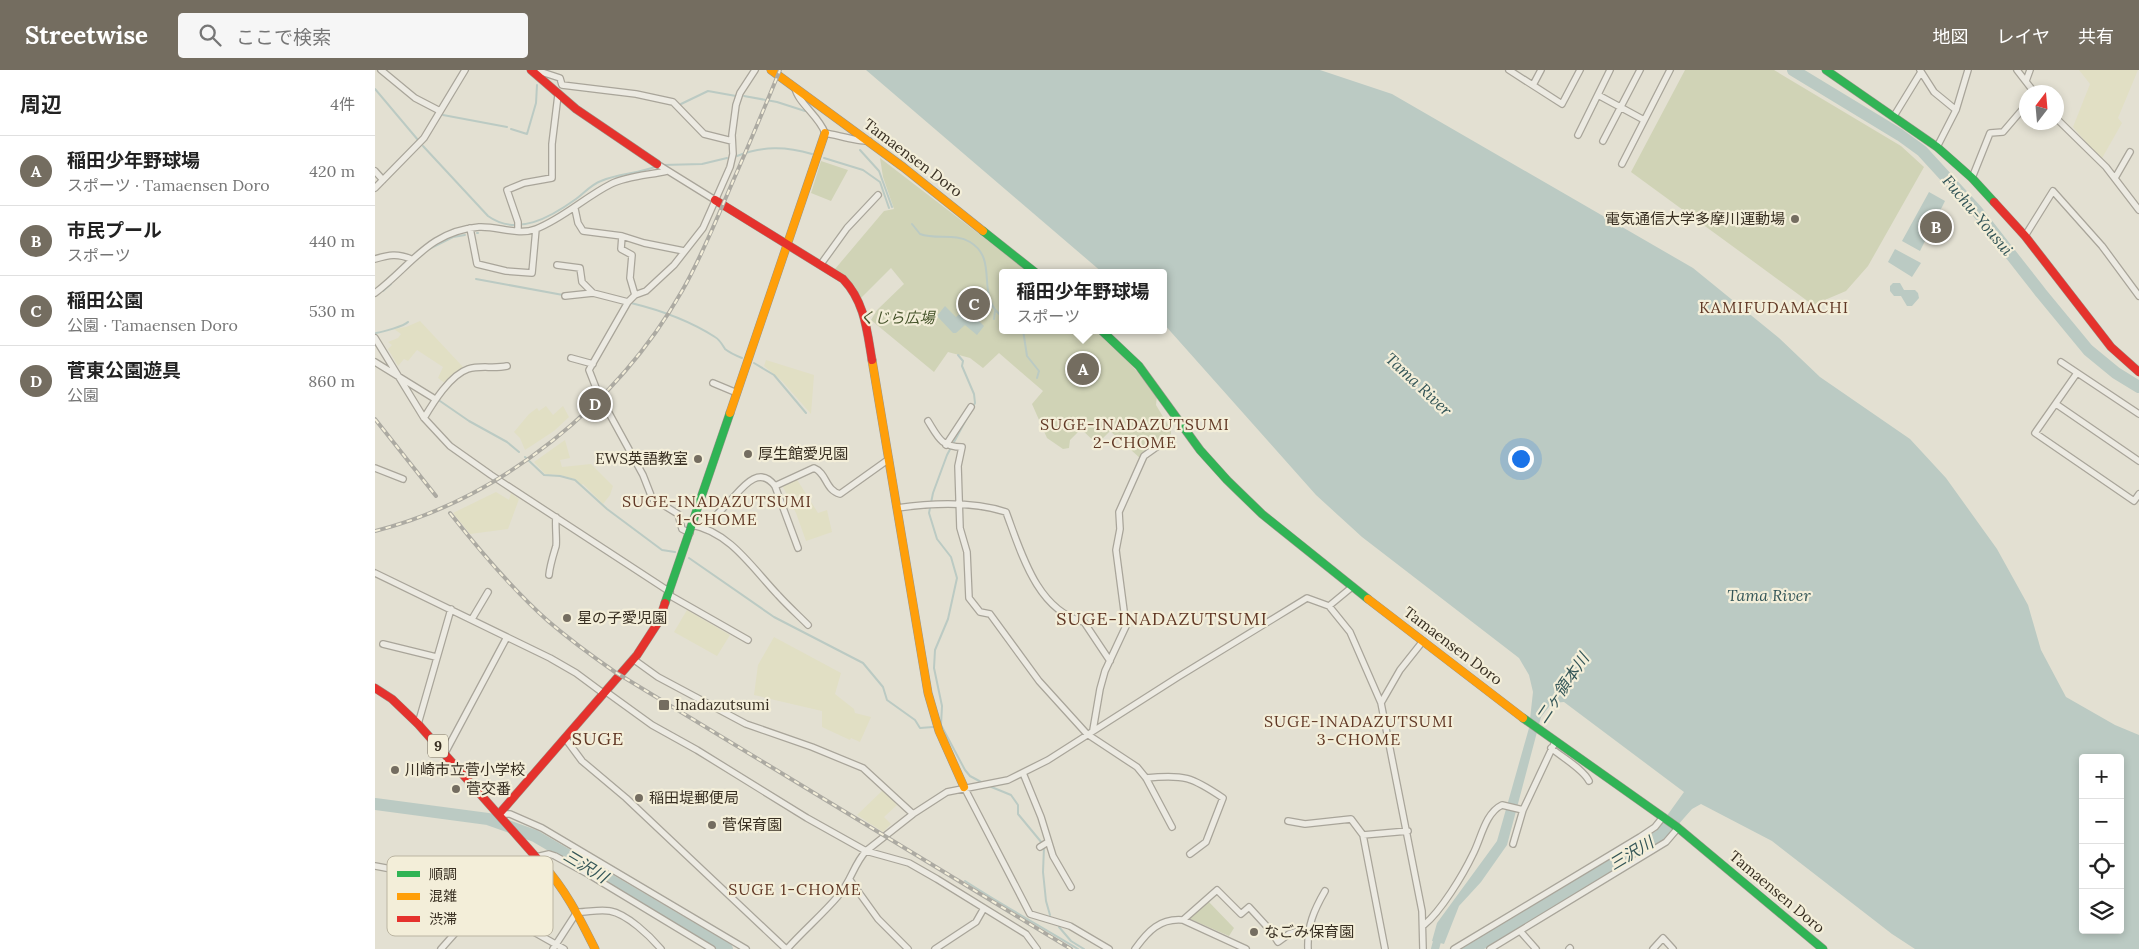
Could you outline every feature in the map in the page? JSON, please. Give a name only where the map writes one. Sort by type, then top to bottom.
[{"type":"street","points":[[381,70],[415,98],[440,111]]},
{"type":"street","points":[[375,188],[424,138],[465,70]]},
{"type":"street","points":[[531,70],[558,95],[600,127],[662,168],[821,264],[845,280],[852,289],[862,309],[889,459],[927,693],[939,731],[964,787],[1030,914],[1071,926],[1109,949]]},
{"type":"street","points":[[535,70],[560,78],[561,86],[636,94],[673,102],[704,134],[732,141]]},
{"type":"street","points":[[690,533],[682,529],[678,514],[652,498],[643,475],[591,381],[589,370],[628,302],[635,295],[646,291],[659,280],[674,265],[703,228],[730,167],[738,99],[755,70]]},
{"type":"street","name":"Tamaensen Doro","points":[[771,70],[869,140],[1031,269]]},
{"type":"street","points":[[1509,70],[1562,104],[1580,70]]},
{"type":"street","points":[[1533,85],[1541,70]]},
{"type":"street","points":[[1577,135],[1610,70]]},
{"type":"street","points":[[1603,141],[1640,70]]},
{"type":"street","points":[[1826,70],[1937,147],[1972,178],[2025,236],[2111,347],[2139,372]]},
{"type":"street","points":[[1937,147],[1956,110],[1968,70]]},
{"type":"street","points":[[2017,70],[2028,85]]},
{"type":"street","points":[[2026,82],[2030,70]]},
{"type":"street","points":[[1622,164],[1668,71]]},
{"type":"street","points":[[1894,116],[1920,71],[1934,92],[1956,110]]},
{"type":"street","points":[[746,949],[571,844],[542,828],[502,813],[633,659],[659,622],[825,133],[820,122],[797,95],[795,88]]},
{"type":"street","points":[[518,231],[518,222],[507,190],[524,183],[552,178],[551,144],[558,95]]},
{"type":"street","points":[[1598,95],[1644,120]]},
{"type":"street","points":[[1972,178],[1990,133],[2003,132],[2019,113]]},
{"type":"street","points":[[2064,126],[2115,178],[2139,210]]},
{"type":"street","points":[[825,133],[841,135],[861,142],[869,140]]},
{"type":"street","points":[[2115,178],[2131,152]]},
{"type":"street","points":[[375,293],[411,259],[453,232],[483,227],[518,231],[536,229],[575,208],[596,192],[614,182],[662,168]]},
{"type":"street","points":[[375,170],[383,180]]},
{"type":"street","points":[[2025,236],[2053,191],[2102,246],[2139,296]]},
{"type":"street","points":[[821,264],[847,228],[878,195]]},
{"type":"street","points":[[575,208],[578,223],[583,231],[622,236],[644,243],[684,251]]},
{"type":"street","points":[[470,228],[477,264],[506,271],[532,273],[536,229]]},
{"type":"street","points":[[622,236],[621,249],[632,255],[630,278],[635,295]]},
{"type":"street","points":[[375,259],[400,254],[411,259]]},
{"type":"street","points":[[557,265],[580,268],[581,282],[593,293]]},
{"type":"street","points":[[565,296],[593,293],[628,302]]},
{"type":"street","name":"Tamaensen Doro","points":[[1105,334],[1139,366],[1200,450],[1262,514],[1352,587],[1514,710],[1552,742],[1678,828],[1823,949]]},
{"type":"street","points":[[375,338],[424,418],[450,446],[670,593],[748,640]]},
{"type":"street","points":[[571,358],[593,364]]},
{"type":"street","points":[[375,362],[435,399]]},
{"type":"street","points":[[2061,362],[2139,413]]},
{"type":"street","points":[[424,418],[435,399],[460,374],[468,369],[507,366]]},
{"type":"street","points":[[2077,373],[2035,433],[2134,502],[2139,494]]},
{"type":"street","points":[[713,383],[737,393]]},
{"type":"street","points":[[2056,404],[2139,461]]},
{"type":"street","points":[[950,446],[971,408]]},
{"type":"street","points":[[928,421],[941,442],[950,446],[962,447],[958,466],[961,506],[960,528],[967,552],[969,598],[980,612],[990,614],[1039,681],[1087,734],[1137,767],[1146,778],[1172,827]]},
{"type":"street","points":[[1093,730],[1100,689],[1110,660],[1126,626],[1116,550],[1120,529],[1119,512],[1144,456],[1165,441]]},
{"type":"street","points":[[775,486],[814,468],[822,472],[832,491],[840,494],[889,459]]},
{"type":"street","points":[[375,468],[403,479]]},
{"type":"street","points":[[703,527],[749,480],[763,476],[768,478],[775,486],[798,548]]},
{"type":"street","points":[[897,508],[930,504],[987,506],[1007,512],[1018,545],[1038,590],[1069,619],[1084,622],[1110,660]]},
{"type":"street","points":[[549,576],[551,558],[556,544],[554,538],[556,517]]},
{"type":"street","points":[[693,525],[715,532],[731,544],[808,625]]},
{"type":"street","points":[[375,573],[472,619],[576,673],[652,725],[697,750],[807,818],[866,851],[909,863],[1026,934],[1037,949]]},
{"type":"street","points":[[1329,606],[1352,587]]},
{"type":"street","points":[[472,619],[488,592]]},
{"type":"street","points":[[565,738],[582,761],[626,798],[786,949],[840,894],[850,880],[860,857],[913,814],[947,792],[979,784],[1008,780],[1049,760],[1093,730],[1265,622],[1307,598],[1329,606],[1356,643],[1381,703],[1408,831],[1424,925],[1423,949]]},
{"type":"street","points":[[418,724],[451,609]]},
{"type":"street","points":[[445,753],[507,637]]},
{"type":"street","points":[[1381,703],[1401,670],[1423,641]]},
{"type":"street","points":[[383,644],[436,657]]},
{"type":"street","points":[[633,659],[658,677],[746,724],[812,747],[863,768],[913,814]]},
{"type":"street","name":"9","points":[[375,688],[392,700],[418,724],[502,813],[516,834],[535,856]]},
{"type":"street","points":[[1513,844],[1523,810],[1552,742],[1572,765],[1585,772],[1589,781]]},
{"type":"street","points":[[1023,773],[1041,817],[1044,844],[1071,887]]},
{"type":"street","points":[[1146,778],[1172,775],[1182,776],[1201,783],[1223,798],[1206,842],[1190,854]]},
{"type":"street","points":[[1424,925],[1434,917],[1472,856],[1487,820],[1495,810],[1502,805],[1523,810]]},
{"type":"street","points":[[1288,821],[1305,824],[1351,818],[1363,835],[1385,949]]},
{"type":"street","points":[[1454,949],[1640,837],[1664,818]]},
{"type":"street","points":[[1493,948],[1666,842],[1678,828]]},
{"type":"street","points":[[1363,835],[1408,831]]},
{"type":"street","points":[[540,856],[549,854],[555,856],[712,949]]},
{"type":"street","name":"9","points":[[553,876],[577,912],[595,949]]},
{"type":"street","points":[[850,880],[878,919],[908,949]]},
{"type":"street","points":[[1183,920],[1217,890],[1241,914],[1249,907],[1271,931],[1278,942],[1289,934],[1302,930],[1307,933]]},
{"type":"street","points":[[1308,949],[1307,933],[1319,900],[1325,891]]},
{"type":"street","points":[[935,949],[976,922],[984,908]]},
{"type":"street","points":[[554,946],[577,912],[611,911],[629,920],[648,935],[661,949]]},
{"type":"street","points":[[1135,949],[1148,932],[1162,922],[1173,919],[1183,920],[1246,949]]},
{"type":"street","points":[[1520,932],[1536,949]]},
{"type":"street","points":[[441,949],[453,936]]},
{"type":"street","points":[[540,936],[554,946],[564,949]]},
{"type":"street","points":[[1653,949],[1663,938],[1673,949]]},
{"type":"shaded area","points":[[2079,70],[2138,70],[2118,118],[2122,123],[2101,160],[2073,127],[2090,84]]},
{"type":"shaded area","points":[[420,321],[463,367],[446,384],[438,378],[443,367],[417,350],[408,361],[404,359],[398,366],[388,349],[392,345],[388,342],[398,338],[401,334],[394,329],[406,327]]},
{"type":"shaded area","points":[[766,360],[814,375],[811,414],[782,381],[764,366]]},
{"type":"shaded area","points":[[546,406],[553,415],[563,406],[569,417],[554,431],[525,450],[520,438],[514,432],[529,414],[537,408],[539,411]]},
{"type":"shaded area","points":[[565,440],[570,458],[560,460],[562,467],[591,464],[613,486],[610,495],[603,504],[583,484],[581,485],[575,479],[545,474],[534,462]]},
{"type":"shaded area","points":[[796,478],[818,513],[827,510],[832,532],[806,541],[796,513],[782,485]]},
{"type":"shaded area","points":[[496,492],[509,500],[511,493],[519,499],[508,529],[470,534],[453,513]]},
{"type":"shaded area","points":[[687,610],[730,635],[717,656],[674,632]]},
{"type":"shaded area","points":[[774,637],[841,673],[835,694],[854,709],[855,713],[871,717],[860,742],[851,738],[850,740],[822,727],[822,711],[754,695],[758,665]]},
{"type":"shaded area","points":[[883,790],[897,805],[884,817],[891,824],[883,832],[857,815]]},
{"type":"green space","name":"電気通信大学多摩川運動場","points":[[1685,70],[1774,70],[1901,146],[1924,167],[1868,266],[1846,291],[1813,305],[1631,172]]},
{"type":"green space","name":"くじら広場","points":[[880,158],[1025,269],[999,269],[999,334],[1098,334],[1128,361],[1157,395],[1156,405],[1171,430],[1171,434],[1143,455],[1141,459],[1110,431],[1097,444],[1081,429],[1070,440],[1069,448],[1063,449],[1047,438],[1032,404],[1043,391],[999,353],[983,368],[970,358],[948,352],[934,372],[871,320],[877,310],[904,284],[891,268],[861,298],[847,278],[835,269],[884,211],[894,209],[883,177]]},
{"type":"green space","points":[[821,161],[848,170],[831,201],[811,193]]},
{"type":"green space","points":[[1208,901],[1234,928],[1229,936],[1188,918]]},
{"type":"water","name":"Tama River","points":[[866,70],[1320,70],[1392,94],[1693,268],[1779,338],[1820,377],[1910,439],[1946,478],[1997,549],[2028,605],[2041,650],[2066,697],[2115,725],[2139,735],[2139,949],[1915,949],[1892,934],[1772,841],[1701,804],[1692,809],[1661,844],[1484,949],[1461,949],[1656,831],[1684,792],[1564,702],[1552,703],[1541,717],[1507,845],[1481,882],[1459,906],[1444,944],[1432,941],[1437,923],[1497,841],[1529,728],[1533,692],[1529,675],[1519,658],[1362,537],[1316,495],[1167,327],[1167,269],[1098,269]]},
{"type":"water","points":[[1929,192],[1945,201],[1920,251],[1902,241]]},
{"type":"water","points":[[1895,249],[1921,263],[1912,277],[1888,262]]},
{"type":"water","points":[[1893,283],[1900,283],[1904,290],[1915,290],[1919,298],[1912,306],[1907,306],[1901,296],[1894,296],[1890,291],[1890,286]]},
{"type":"water","points":[[945,306],[956,317],[967,309],[984,326],[977,335],[965,325],[956,333],[953,333],[937,316]]},
{"type":"waterway","name":"Fuchu-Yousui","points":[[1793,70],[1900,135],[1922,151],[1976,210],[2088,350],[2116,373],[2139,387]]},
{"type":"waterway","points":[[511,129],[527,134],[536,103],[537,85]]},
{"type":"waterway","points":[[375,89],[418,140]]},
{"type":"waterway","points":[[681,104],[708,91],[736,96]]},
{"type":"waterway","points":[[744,96],[777,102],[805,111]]},
{"type":"waterway","points":[[443,115],[507,127]]},
{"type":"waterway","points":[[423,146],[488,216],[510,225],[522,225],[545,218],[566,206],[598,182],[657,166]]},
{"type":"waterway","points":[[737,156],[756,150],[774,148],[812,154]]},
{"type":"waterway","points":[[860,150],[879,171],[892,207]]},
{"type":"waterway","points":[[662,165],[702,164],[727,158]]},
{"type":"waterway","points":[[824,158],[863,170],[880,182],[889,208]]},
{"type":"waterway","points":[[912,224],[920,234],[932,237],[964,239],[979,250],[984,258],[990,299],[994,309],[999,313]]},
{"type":"waterway","points":[[427,250],[453,237],[465,235]]},
{"type":"waterway","points":[[476,279],[563,295]]},
{"type":"waterway","points":[[383,291],[391,284]]},
{"type":"waterway","points":[[631,303],[685,321],[717,338],[725,349],[742,358]]},
{"type":"waterway","points":[[994,319],[995,311]]},
{"type":"waterway","points":[[376,333],[408,322]]},
{"type":"waterway","points":[[1024,334],[1027,356],[1039,371],[1037,378]]},
{"type":"waterway","points":[[958,355],[963,361],[962,366],[974,394],[975,403],[947,455],[933,493],[929,513],[937,539],[951,557],[957,578],[948,619],[935,650],[934,668],[942,706],[941,725],[965,770],[970,776],[983,783]]},
{"type":"waterway","points":[[754,363],[774,375],[806,413]]},
{"type":"waterway","points":[[440,401],[469,421],[507,442],[519,452]]},
{"type":"waterway","points":[[525,457],[544,475],[560,476],[575,480],[607,509],[662,550],[675,552]]},
{"type":"waterway","points":[[689,558],[774,617],[863,663],[883,687],[887,700],[915,720],[920,728],[933,727]]},
{"type":"waterway","points":[[989,786],[1011,795],[1018,805],[1018,814],[1042,843]]},
{"type":"waterway","name":"三沢川","points":[[375,804],[488,819],[535,836],[727,949]]},
{"type":"waterway","points":[[1044,847],[1043,872],[1046,901],[1050,915]]},
{"type":"waterway","points":[[965,881],[1078,949]]},
{"type":"waterway","points":[[1059,927],[1071,941],[1084,949]]},
{"type":"waterway","name":"二ヶ領本川","points":[[1435,949],[1439,934]]},
{"type":"railway","points":[[375,531],[422,516],[468,496],[511,471],[552,441],[590,408],[625,371],[656,332],[682,291],[695,266],[780,70]]},
{"type":"railway","points":[[375,419],[436,496]]},
{"type":"railway","points":[[450,513],[521,596],[548,621],[606,666],[1071,949]]},
{"type":"traffic: fast","points":[[1826,70],[1937,147],[1972,178],[1994,202]]},
{"type":"traffic: fast","points":[[983,231],[1031,269]]},
{"type":"traffic: fast","points":[[1105,334],[1139,366],[1200,450],[1227,480],[1262,514],[1368,599]]},
{"type":"traffic: fast","points":[[665,603],[730,413]]},
{"type":"traffic: fast","points":[[1523,718],[1677,827],[1823,949]]},
{"type":"traffic: slow","points":[[771,70],[903,167],[983,231]]},
{"type":"traffic: slow","points":[[730,413],[825,133]]},
{"type":"traffic: slow","points":[[872,360],[928,693],[939,731],[964,787]]},
{"type":"traffic: slow","points":[[1368,599],[1523,718]]},
{"type":"traffic: slow","points":[[553,878],[566,895],[595,949]]},
{"type":"traffic: jam","points":[[531,70],[576,109],[657,164]]},
{"type":"traffic: jam","points":[[715,200],[843,279],[861,307],[872,360]]},
{"type":"traffic: jam","points":[[1994,202],[2025,236],[2111,347],[2139,372]]},
{"type":"traffic: jam","points":[[499,814],[637,655],[659,621],[665,603]]},
{"type":"traffic: jam","points":[[375,688],[392,699],[418,724],[535,856]]},
{"type":"place","name":"電気通信大学多摩川運動場","points":[[1795,219]]},
{"type":"place","name":"市民プール","points":[[1936,227]]},
{"type":"place","name":"稲田公園","points":[[974,304]]},
{"type":"place","name":"稲田少年野球場","points":[[1083,369]]},
{"type":"place","name":"菅東公園遊具","points":[[595,404]]},
{"type":"place","name":"厚生館愛児園","points":[[748,454]]},
{"type":"place","name":"EWS英語教室","points":[[698,459]]},
{"type":"place","name":"星の子愛児園","points":[[567,618]]},
{"type":"place","name":"Inadazutsumi","points":[[664,705]]},
{"type":"place","name":"川崎市立菅小学校","points":[[395,770]]},
{"type":"place","name":"菅交番","points":[[456,789]]},
{"type":"place","name":"稲田堤郵便局","points":[[639,798]]},
{"type":"place","name":"菅保育園","points":[[712,825]]},
{"type":"place","name":"なごみ保育園","points":[[1254,932]]},
{"type":"district","name":"KAMIFUDAMACHI","points":[[1774,307]]},
{"type":"district","name":"SUGE-INADAZUTSUMI 2-CHOME","points":[[1135,433]]},
{"type":"district","name":"SUGE-INADAZUTSUMI 1-CHOME","points":[[717,510]]},
{"type":"district","name":"SUGE-INADAZUTSUMI","points":[[1162,619]]},
{"type":"district","name":"SUGE-INADAZUTSUMI 3-CHOME","points":[[1359,730]]},
{"type":"district","name":"SUGE","points":[[598,739]]},
{"type":"district","name":"SUGE 1-CHOME","points":[[795,889]]}]
